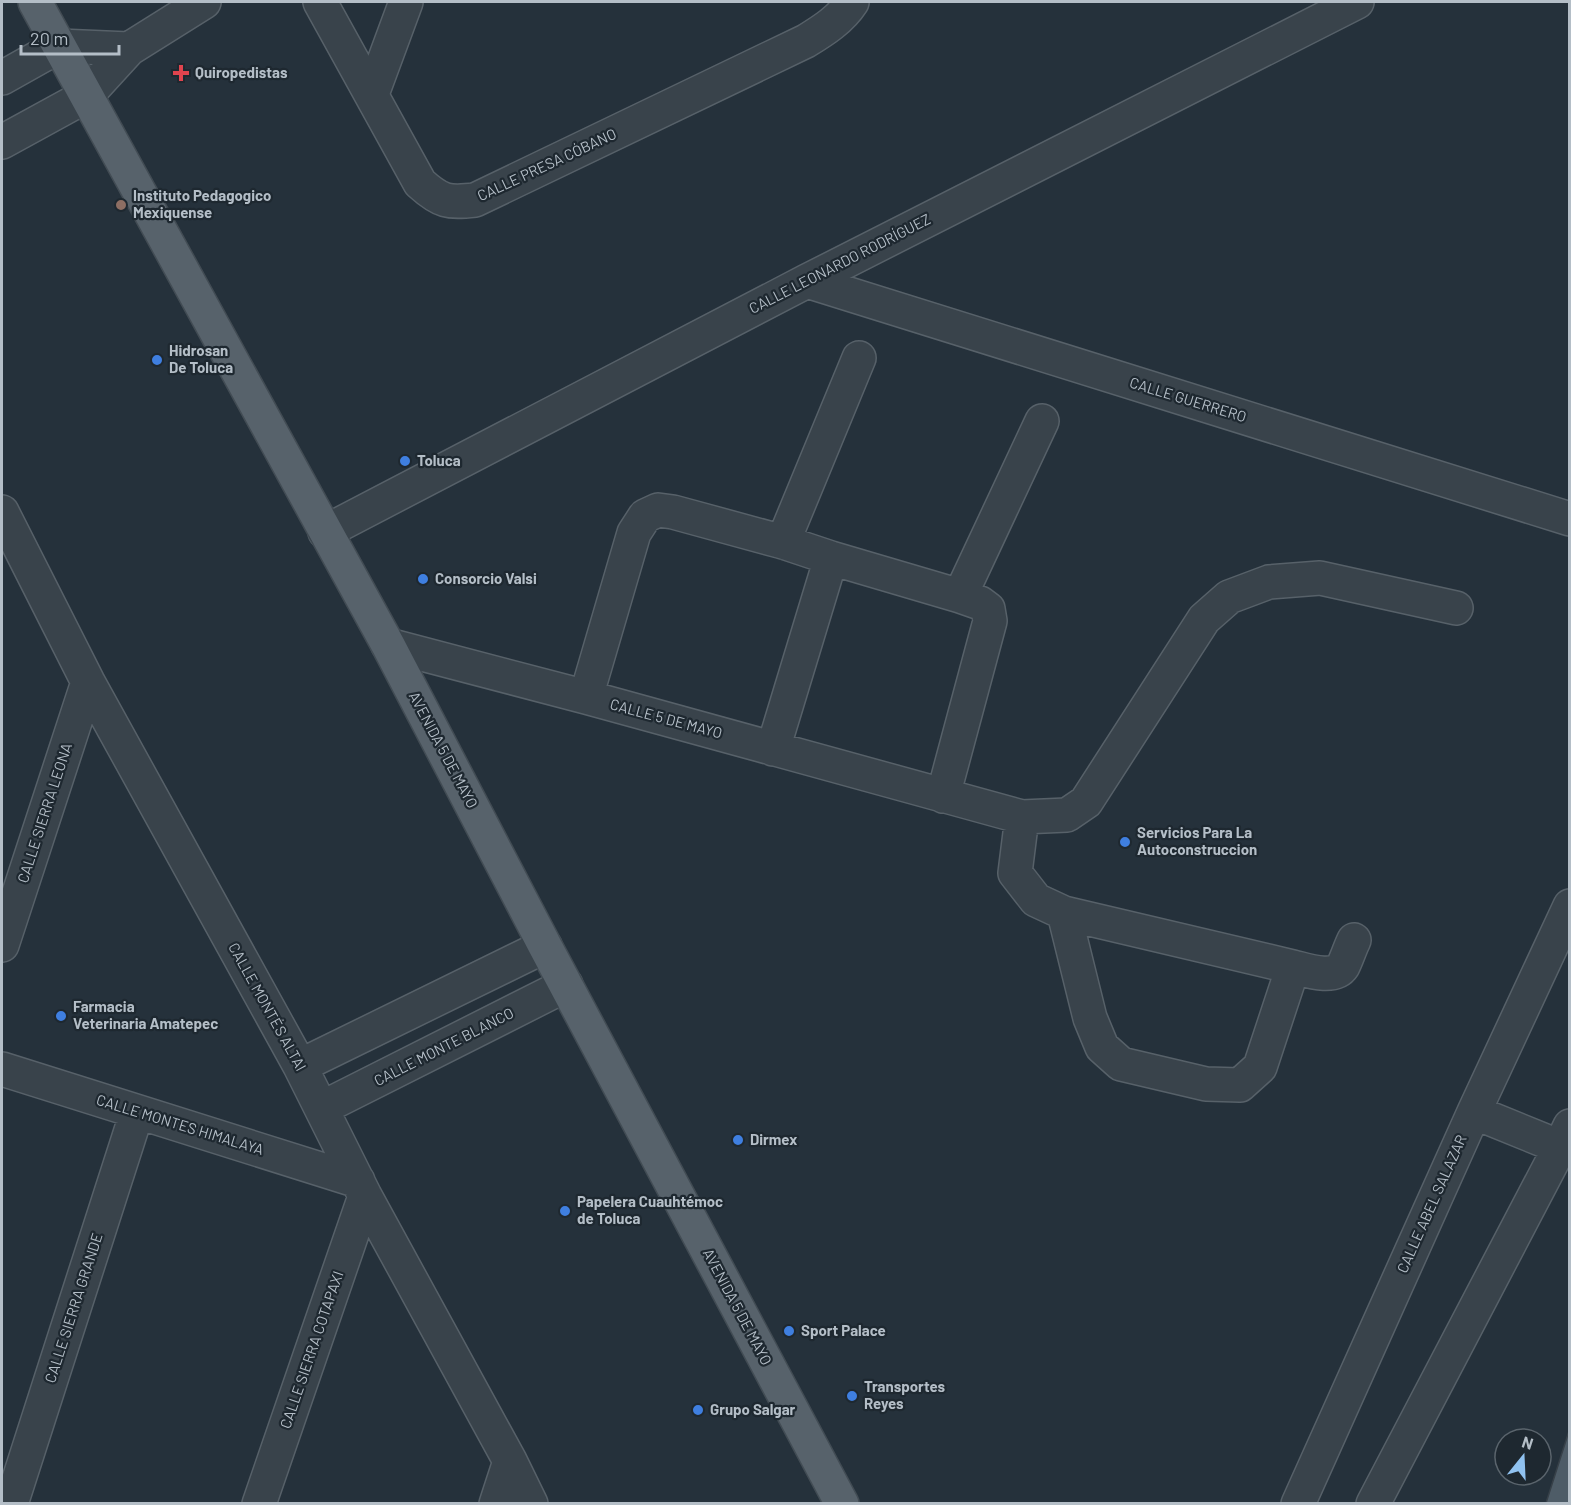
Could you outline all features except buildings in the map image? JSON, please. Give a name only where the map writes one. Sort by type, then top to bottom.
[{"type":"main road","name":"AVENIDA 5 DE MAYO","points":[[35,2],[388,645],[545,946],[842,1503]]},
{"type":"street","points":[[2,142],[86,96],[129,49],[204,2]]},
{"type":"street","name":"CALLE PRESA CÓBANO","points":[[320,2],[420,183],[434,196],[454,202],[475,200],[806,41],[831,26],[852,2]]},
{"type":"street","points":[[372,94],[406,2]]},
{"type":"street","name":"CALLE LEONARDO RODRÍGUEZ","points":[[325,532],[807,281],[1357,2]]},
{"type":"street","points":[[2,78],[59,46],[129,49]]},
{"type":"street","name":"CALLE GUERRERO","points":[[807,281],[1569,519]]},
{"type":"street","points":[[783,542],[859,358]]},
{"type":"street","points":[[960,596],[1042,421]]},
{"type":"street","points":[[586,697],[634,533],[645,516],[658,510],[673,512],[783,542],[960,596],[980,603],[988,609],[990,621],[943,796]]},
{"type":"street","name":"CALLE MONTÉS ALTAI","points":[[2,512],[88,682],[300,1066],[361,1188],[531,1503]]},
{"type":"street","points":[[773,748],[831,558]]},
{"type":"street","name":"CALLE 5 DE MAYO","points":[[388,645],[1022,817],[1067,815],[1086,802],[1204,618],[1229,597],[1269,582],[1320,578],[1456,608]]},
{"type":"street","name":"CALLE SIERRA LEONA","points":[[2,945],[88,682]]},
{"type":"street","points":[[1022,817],[1015,873],[1036,900],[1064,912],[1324,973],[1335,973],[1342,968],[1354,940]]},
{"type":"street","name":"CALLE ABEL SALAZAR","points":[[1298,1503],[1569,906]]},
{"type":"street","points":[[1064,912],[1090,1018],[1102,1047],[1121,1064],[1206,1084],[1240,1085],[1260,1067],[1293,967]]},
{"type":"street","points":[[300,1066],[545,946]]},
{"type":"street","name":"CALLE MONTE BLANCO","points":[[322,1108],[566,985]]},
{"type":"street","name":"CALLE MONTES HIMALAYA","points":[[2,1069],[361,1188]]},
{"type":"street","name":"CALLE SIERRA GRANDE","points":[[11,1503],[137,1112]]},
{"type":"street","points":[[1373,1503],[1565,1137],[1474,1112]]},
{"type":"street","name":"CALLE SIERRA COTAPAXI","points":[[259,1503],[361,1188]]},
{"type":"street","points":[[496,1503],[510,1461]]},
{"type":"place","name":"Quiropedistas","points":[[181,73]]},
{"type":"place","name":"Instituto Pedagogico Mexiquense","points":[[121,205]]},
{"type":"place","name":"Hidrosan De Toluca","points":[[157,360]]},
{"type":"place","name":"Toluca","points":[[405,461]]},
{"type":"place","name":"Consorcio Valsi","points":[[423,579]]},
{"type":"place","name":"Servicios Para La Autoconstruccion","points":[[1125,842]]},
{"type":"place","name":"Farmacia Veterinaria Amatepec","points":[[61,1016]]},
{"type":"place","name":"Dirmex","points":[[738,1140]]},
{"type":"place","name":"Papelera Cuauhtémoc de Toluca","points":[[565,1211]]},
{"type":"place","name":"Sport Palace","points":[[789,1331]]},
{"type":"place","name":"Transportes Reyes","points":[[852,1396]]},
{"type":"place","name":"Grupo Salgar","points":[[698,1410]]}]
